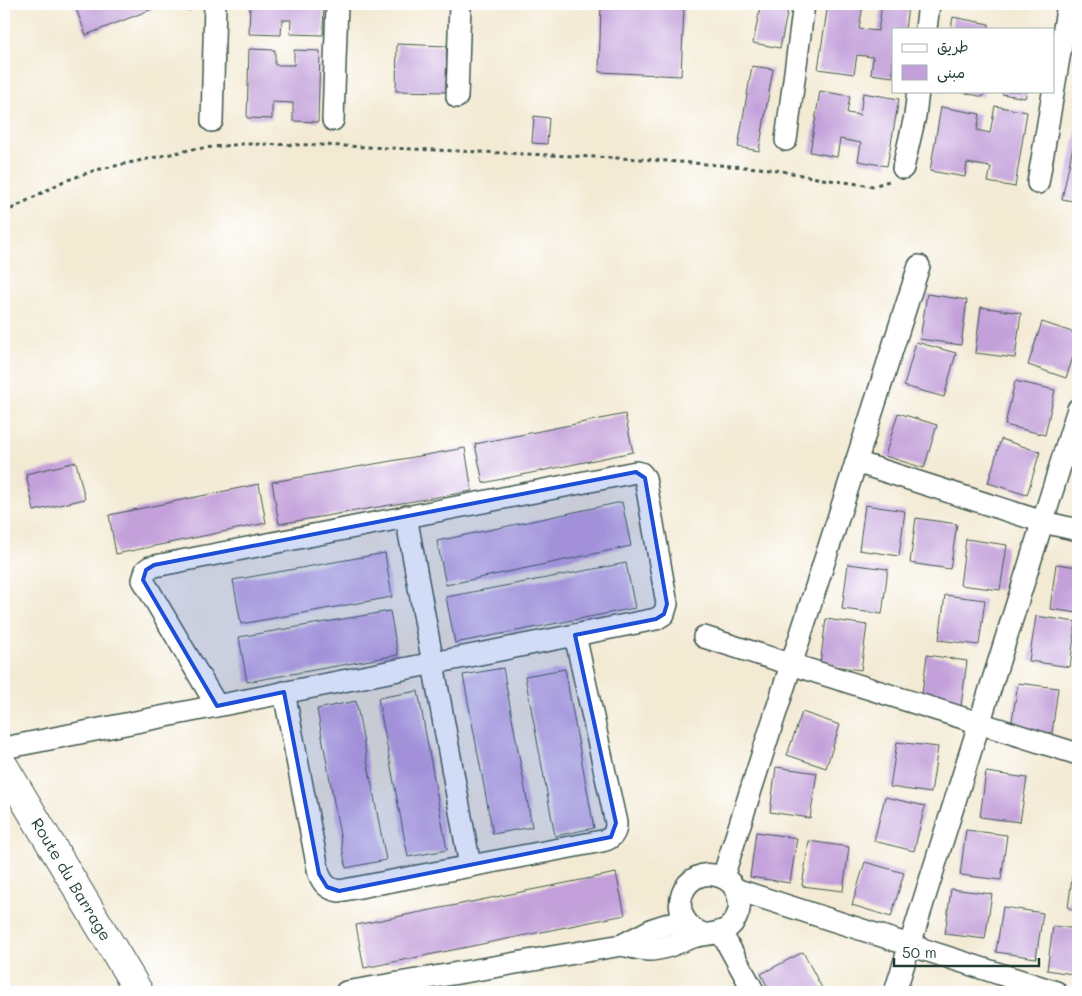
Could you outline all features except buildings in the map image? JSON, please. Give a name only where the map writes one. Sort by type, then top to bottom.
[{"type":"main road","name":"Route du Barrage","points":[[4,766],[139,992]]},
{"type":"street","points":[[212,121],[216,4]]},
{"type":"street","points":[[333,120],[338,4]]},
{"type":"street","points":[[457,97],[460,4]]},
{"type":"street","points":[[786,140],[804,4]]},
{"type":"street","points":[[926,28],[929,4]]},
{"type":"street","points":[[1054,88],[1068,4]]},
{"type":"street","points":[[903,168],[915,116],[918,92]]},
{"type":"street","points":[[1038,183],[1053,92]]},
{"type":"street","points":[[622,945],[648,950],[657,949],[713,933],[734,921],[738,914],[740,905],[729,883],[791,664],[919,266]]},
{"type":"street","points":[[895,992],[1078,409]]},
{"type":"street","points":[[856,462],[1044,522],[1078,530]]},
{"type":"street","points":[[4,748],[656,620],[664,614],[667,604],[645,478],[641,473],[636,472],[154,565],[146,570],[143,580],[217,706]]},
{"type":"street","points":[[406,516],[470,866]]},
{"type":"street","points":[[284,692],[320,874],[322,881],[327,887],[339,891],[602,841],[611,837],[616,823],[575,635]]},
{"type":"street","points":[[704,636],[1078,754]]},
{"type":"street","points":[[754,992],[713,933],[696,931],[684,919],[680,903],[685,887],[691,881],[707,874],[910,945],[1056,992]]},
{"type":"street","points":[[346,992],[622,945],[653,929],[684,919]]},
{"type":"path","points":[[4,213],[62,182],[96,170],[194,149],[242,144],[321,144],[640,158],[771,169],[873,186],[890,180],[903,168]]},
{"type":"highlighted area","points":[[636,472],[645,478],[667,604],[664,614],[656,619],[575,635],[616,823],[611,837],[339,891],[327,887],[319,874],[284,692],[217,706],[143,580],[146,570],[154,565]]}]
